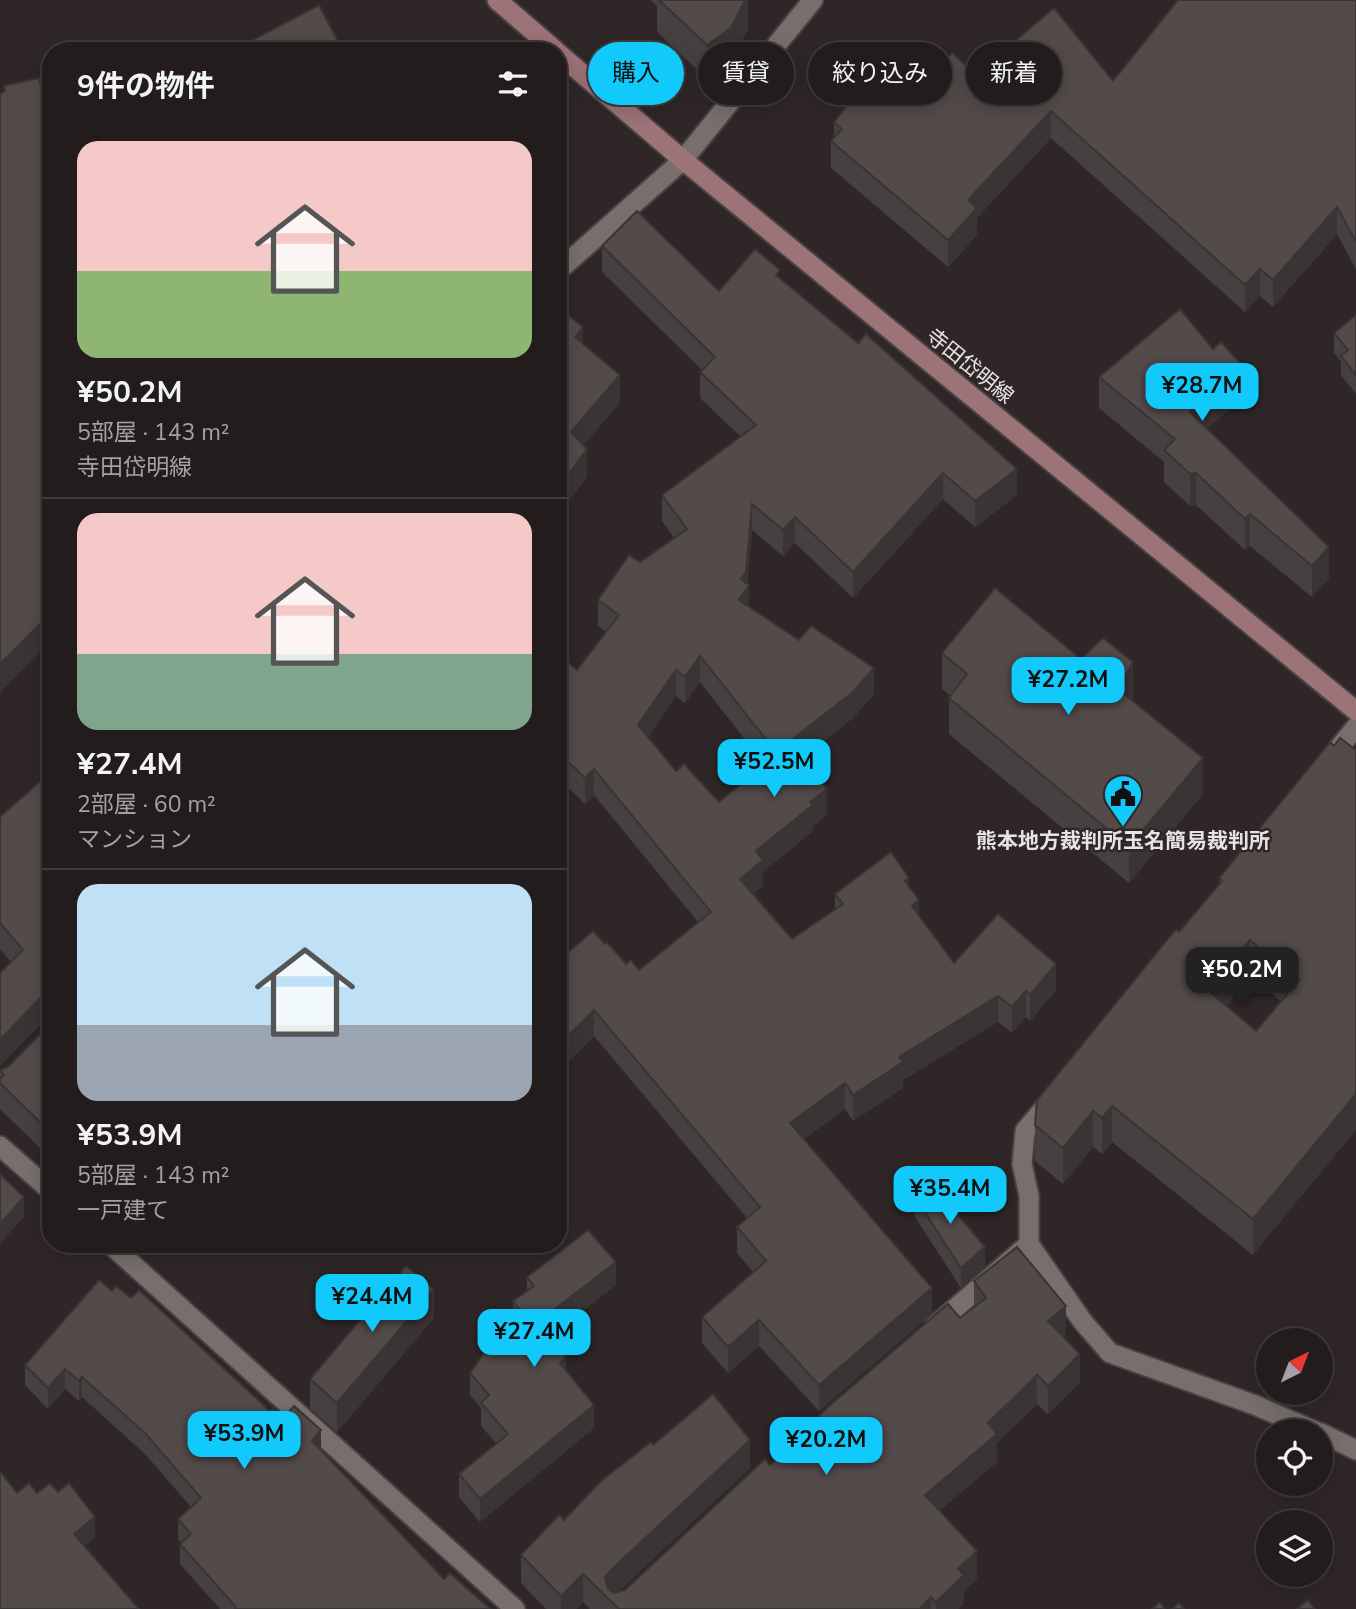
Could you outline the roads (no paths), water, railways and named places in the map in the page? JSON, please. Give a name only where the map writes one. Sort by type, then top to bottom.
[{"type":"main road","name":"寺田岱明線","points":[[497,0],[545,42]]},
{"type":"main road","name":"寺田岱明線","points":[[567,61],[683,160],[1356,711]]},
{"type":"street","points":[[567,263],[683,160],[813,0]]},
{"type":"street","points":[[1312,780],[1356,727]]},
{"type":"street","points":[[1060,1088],[1025,1131],[1023,1164],[1030,1196],[1029,1244],[1083,1322],[1110,1353],[1288,1419]]},
{"type":"street","points":[[0,1146],[42,1183]]},
{"type":"street","points":[[924,1336],[1029,1244]]},
{"type":"street","points":[[120,1253],[515,1609]]},
{"type":"street","points":[[1333,1439],[1356,1450]]},
{"type":"place","name":"熊本地方裁判所玉名簡易裁判所","points":[[1123,828]]}]
